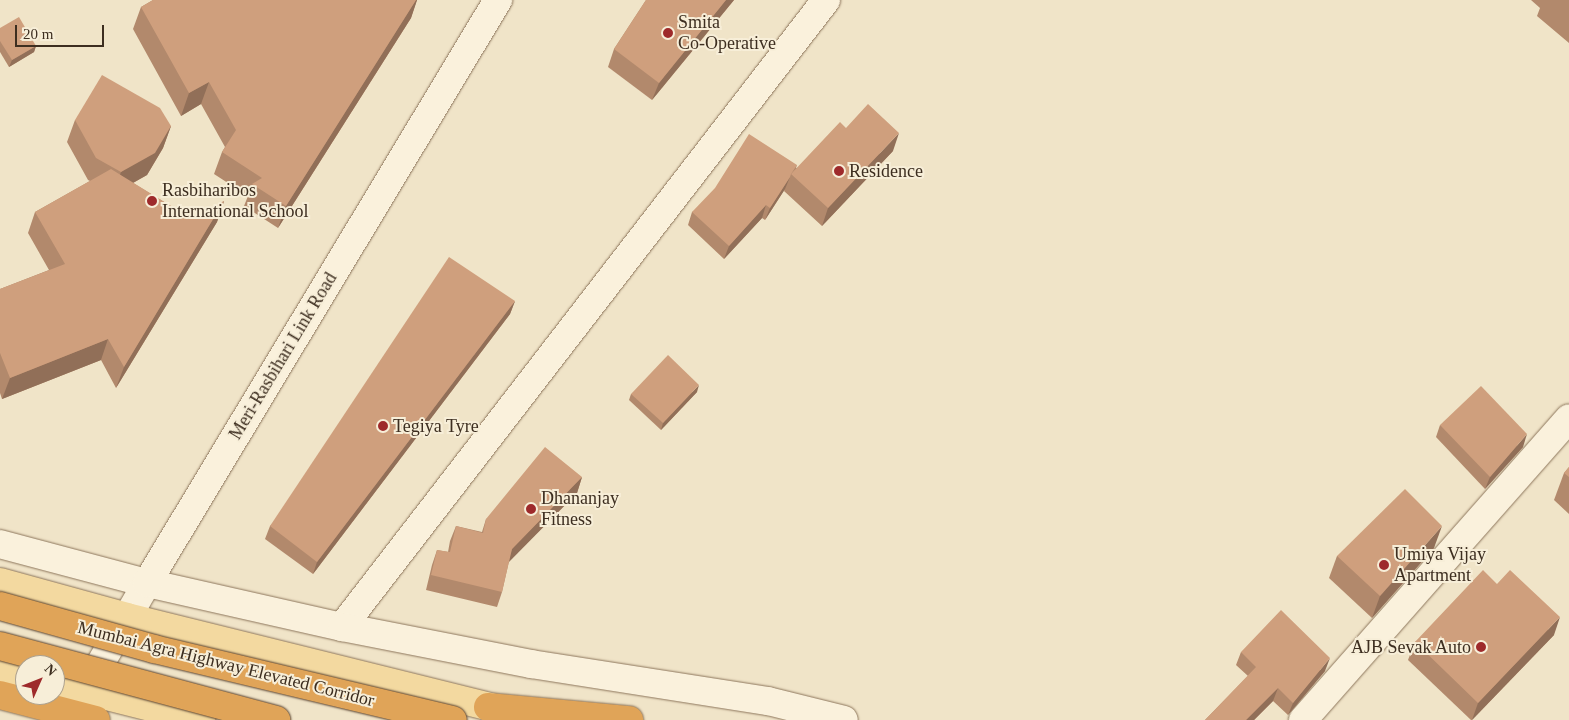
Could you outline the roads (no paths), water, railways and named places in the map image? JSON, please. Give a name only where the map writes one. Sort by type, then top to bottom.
[{"type":"highway","name":"Mumbai Agra Highway Elevated Corridor","points":[[0,606],[154,649],[453,720]]},
{"type":"highway","points":[[0,646],[276,720]]},
{"type":"highway","points":[[0,695],[77,718]]},
{"type":"highway","points":[[488,707],[629,720]]},
{"type":"main road","points":[[0,582],[127,617],[544,720]]},
{"type":"main road","points":[[0,668],[15,672]]},
{"type":"main road","points":[[65,686],[201,720]]},
{"type":"street","name":"Meri-Rasbihari Link Road","points":[[77,718],[84,691],[127,617],[498,0]]},
{"type":"street","points":[[342,627],[822,2]]},
{"type":"street","points":[[1303,720],[1569,418]]},
{"type":"street","points":[[0,544],[147,583],[342,627],[532,664],[768,701],[844,720]]},
{"type":"place","name":"Smita Co-Operative","points":[[668,33]]},
{"type":"place","name":"Residence","points":[[839,171]]},
{"type":"place","name":"Rasbiharibos International School","points":[[152,201]]},
{"type":"place","name":"Tegiya Tyre","points":[[383,426]]},
{"type":"place","name":"Dhananjay Fitness","points":[[531,509]]},
{"type":"place","name":"Umiya Vijay Apartment","points":[[1384,565]]},
{"type":"place","name":"AJB Sevak Auto","points":[[1481,647]]}]
